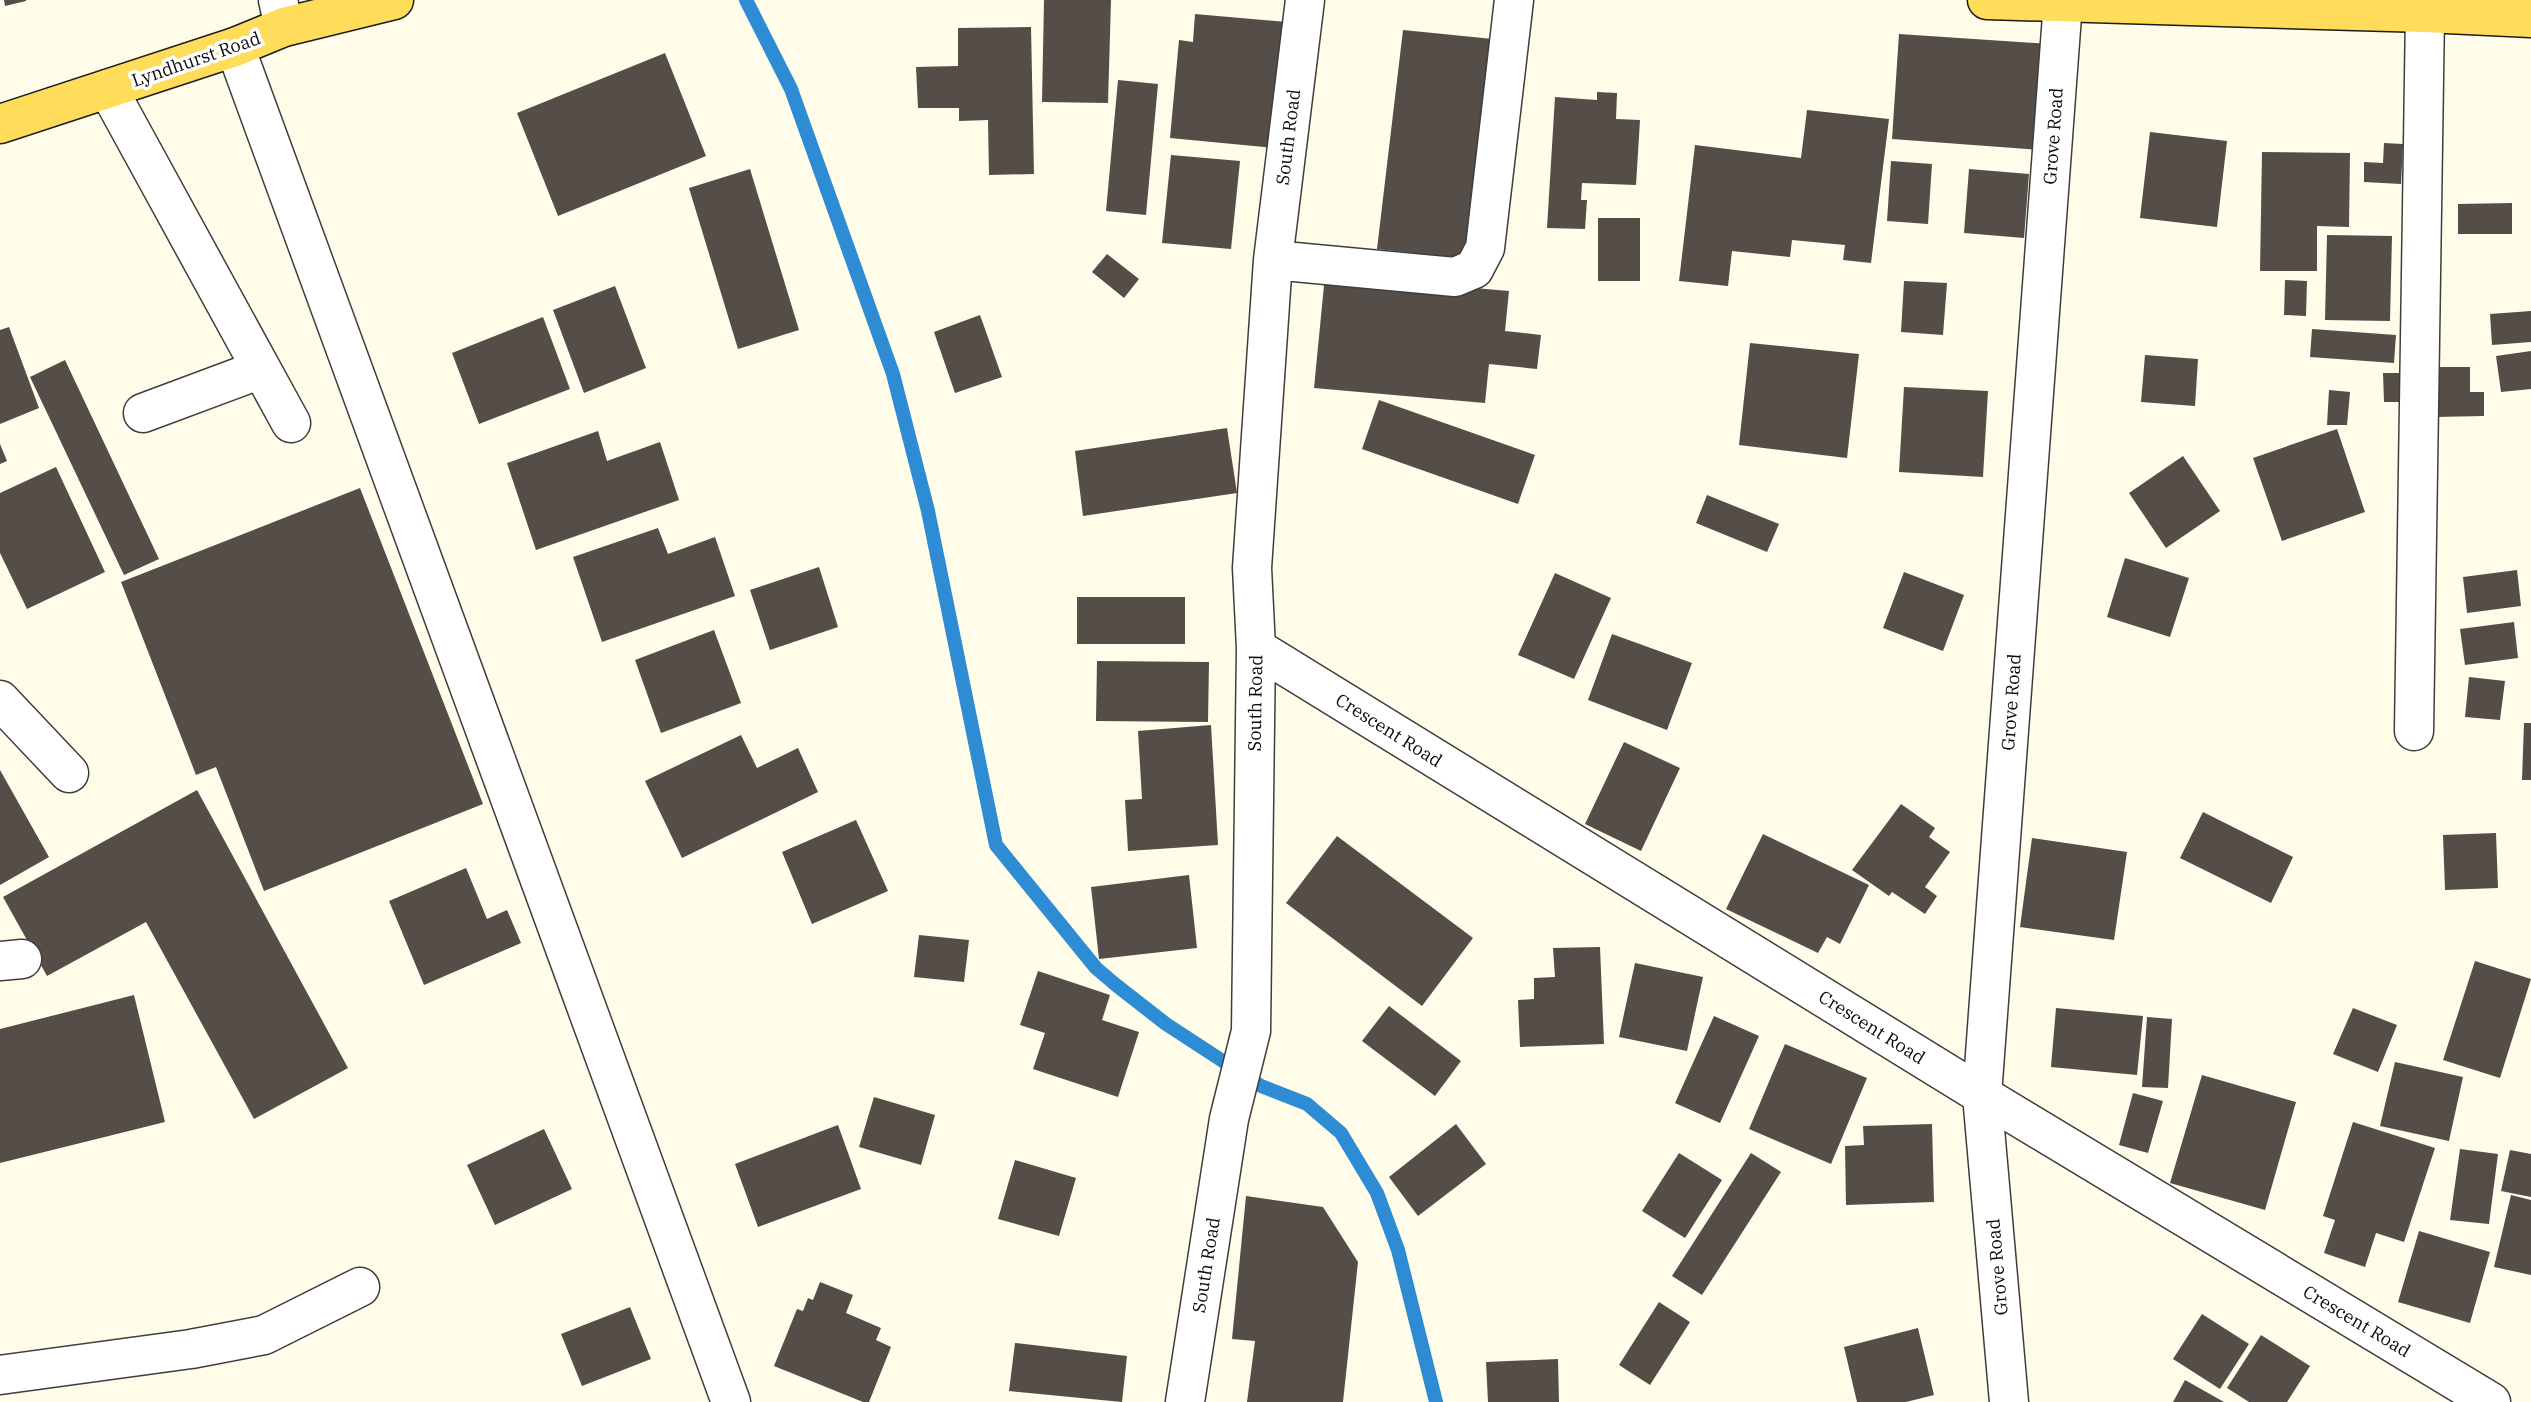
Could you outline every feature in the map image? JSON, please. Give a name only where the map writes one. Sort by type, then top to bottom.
[{"type":"main road","name":"Lyndhurst Road","points":[[0,124],[235,47],[281,13],[394,0]]},
{"type":"main road","points":[[1987,0],[2531,18]]},
{"type":"street","name":"South Road","points":[[1185,1402],[1229,1119],[1251,1031],[1256,648],[1252,568],[1273,260],[1304,0]]},
{"type":"street","points":[[1273,260],[1455,277],[1474,269],[1485,248],[1514,0]]},
{"type":"street","name":"Grove Road","points":[[2009,1402],[1982,1095],[2063,2]]},
{"type":"street","points":[[2414,731],[2426,13]]},
{"type":"street","points":[[235,47],[731,1402]]},
{"type":"street","points":[[108,89],[291,422]]},
{"type":"street","points":[[143,412],[261,369]]},
{"type":"street","name":"Crescent Road","points":[[1256,648],[1982,1095],[2491,1402]]},
{"type":"street","points":[[0,700],[69,773]]},
{"type":"street","points":[[0,1376],[191,1349],[264,1335],[360,1287]]},
{"type":"building","points":[[4,0],[26,0],[26,1],[5,6]]},
{"type":"building","points":[[1044,0],[1111,0],[1108,103],[1042,102]]},
{"type":"building","points":[[1195,14],[1286,22],[1274,148],[1170,138],[1179,40],[1193,42]]},
{"type":"building","points":[[1031,27],[1034,174],[989,175],[988,120],[959,121],[959,108],[918,108],[916,67],[958,66],[958,28]]},
{"type":"building","points":[[1403,30],[1493,39],[1467,259],[1377,249]]},
{"type":"building","points":[[1899,34],[2050,44],[2042,150],[1892,139]]},
{"type":"building","points":[[665,53],[706,156],[558,216],[517,113]]},
{"type":"building","points":[[1118,80],[1158,84],[1146,215],[1106,211]]},
{"type":"building","points":[[1597,92],[1617,93],[1616,119],[1640,120],[1636,185],[1582,183],[1581,200],[1587,200],[1585,229],[1547,228],[1555,97],[1597,100]]},
{"type":"building","points":[[1807,110],[1889,119],[1871,263],[1843,260],[1845,245],[1792,240],[1790,257],[1732,251],[1728,286],[1679,281],[1695,145],[1801,158]]},
{"type":"building","points":[[2150,132],[2227,141],[2217,227],[2140,218]]},
{"type":"building","points":[[2384,143],[2403,144],[2401,184],[2364,182],[2364,162],[2383,163]]},
{"type":"building","points":[[2262,152],[2350,153],[2349,227],[2317,226],[2317,271],[2260,271]]},
{"type":"building","points":[[1171,155],[1240,161],[1231,249],[1162,243]]},
{"type":"building","points":[[1891,161],[1932,164],[1928,224],[1887,221]]},
{"type":"building","points":[[750,169],[799,330],[738,349],[689,188]]},
{"type":"building","points":[[1969,169],[2029,174],[2024,238],[1964,233]]},
{"type":"building","points":[[2512,203],[2512,234],[2458,234],[2458,204]]},
{"type":"building","points":[[1598,218],[1640,218],[1640,281],[1598,281]]},
{"type":"building","points":[[2327,235],[2392,236],[2390,321],[2325,320]]},
{"type":"building","points":[[1107,254],[1139,279],[1124,298],[1092,272]]},
{"type":"building","points":[[1325,275],[1509,291],[1505,331],[1541,335],[1537,369],[1489,364],[1485,403],[1314,388]]},
{"type":"building","points":[[2285,280],[2307,281],[2306,316],[2284,315]]},
{"type":"building","points":[[1904,281],[1947,283],[1943,335],[1901,332]]},
{"type":"building","points":[[615,286],[646,368],[584,393],[553,310]]},
{"type":"building","points":[[2531,311],[2531,342],[2492,345],[2490,314]]},
{"type":"building","points":[[980,315],[1002,377],[955,393],[934,332]]},
{"type":"building","points":[[543,317],[570,389],[479,424],[452,353]]},
{"type":"building","points":[[9,327],[39,408],[0,424],[0,330]]},
{"type":"building","points":[[2312,329],[2396,335],[2394,363],[2310,357]]},
{"type":"building","points":[[1750,343],[1859,354],[1847,458],[1739,445]]},
{"type":"building","points":[[2531,351],[2531,389],[2501,392],[2496,356]]},
{"type":"building","points":[[2145,355],[2198,359],[2195,406],[2141,402]]},
{"type":"building","points":[[65,360],[159,559],[124,575],[30,377]]},
{"type":"building","points":[[2436,367],[2470,367],[2470,392],[2484,392],[2484,416],[2435,417]]},
{"type":"building","points":[[2383,373],[2400,373],[2400,402],[2384,402]]},
{"type":"building","points":[[1904,387],[1988,391],[1983,477],[1899,472]]},
{"type":"building","points":[[2329,390],[2350,392],[2347,425],[2327,425]]},
{"type":"building","points":[[1379,400],[1535,455],[1518,504],[1362,449]]},
{"type":"building","points":[[1227,428],[1237,493],[1083,516],[1075,451]]},
{"type":"building","points":[[2337,429],[2365,512],[2282,541],[2253,458]]},
{"type":"building","points":[[598,431],[607,461],[660,442],[679,500],[536,550],[507,463]]},
{"type":"building","points":[[0,444],[7,461],[0,464]]},
{"type":"building","points":[[2183,456],[2220,511],[2166,548],[2129,493]]},
{"type":"building","points":[[56,467],[105,572],[27,609],[0,553],[0,493]]},
{"type":"building","points":[[360,488],[483,804],[264,891],[216,767],[196,775],[121,582]]},
{"type":"building","points":[[1707,495],[1779,524],[1767,552],[1696,523]]},
{"type":"building","points":[[658,528],[668,554],[715,537],[735,596],[602,642],[573,557]]},
{"type":"building","points":[[2125,558],[2189,578],[2170,637],[2107,617]]},
{"type":"building","points":[[819,567],[838,627],[770,650],[750,590]]},
{"type":"building","points":[[2517,570],[2521,606],[2467,613],[2463,577]]},
{"type":"building","points":[[1904,572],[1964,595],[1943,651],[1883,628]]},
{"type":"building","points":[[1555,573],[1611,598],[1574,679],[1518,655]]},
{"type":"building","points":[[1077,597],[1185,597],[1185,644],[1077,644]]},
{"type":"building","points":[[2514,622],[2518,658],[2465,665],[2460,629]]},
{"type":"building","points":[[714,630],[741,703],[661,733],[635,660]]},
{"type":"building","points":[[1612,634],[1692,663],[1667,730],[1588,700]]},
{"type":"building","points":[[1097,661],[1209,662],[1208,722],[1096,721]]},
{"type":"building","points":[[2469,677],[2505,681],[2500,720],[2465,717]]},
{"type":"building","points":[[2524,723],[2531,723],[2531,780],[2522,780]]},
{"type":"building","points":[[1211,725],[1218,845],[1128,851],[1125,800],[1142,799],[1138,731]]},
{"type":"building","points":[[741,735],[757,768],[798,748],[818,792],[682,858],[645,781]]},
{"type":"building","points":[[1624,742],[1680,768],[1641,851],[1585,824]]},
{"type":"building","points":[[0,770],[49,857],[0,885]]},
{"type":"building","points":[[197,790],[348,1068],[254,1119],[146,922],[47,976],[3,897]]},
{"type":"building","points":[[1901,804],[1935,828],[1929,837],[1950,852],[1925,887],[1937,896],[1925,914],[1892,892],[1889,896],[1852,870]]},
{"type":"building","points":[[2203,812],[2293,857],[2271,903],[2180,858]]},
{"type":"building","points":[[856,820],[888,891],[812,924],[782,852]]},
{"type":"building","points":[[2496,833],[2498,888],[2445,890],[2443,835]]},
{"type":"building","points":[[1763,834],[1869,885],[1840,944],[1827,937],[1818,953],[1726,909]]},
{"type":"building","points":[[1337,836],[1473,938],[1422,1006],[1286,903]]},
{"type":"building","points":[[2032,838],[2127,852],[2114,940],[2020,927]]},
{"type":"building","points":[[466,868],[487,919],[507,910],[521,943],[424,985],[389,901]]},
{"type":"building","points":[[1189,875],[1197,948],[1099,959],[1091,887]]},
{"type":"building","points":[[919,935],[969,940],[964,982],[914,977]]},
{"type":"building","points":[[1600,947],[1604,1044],[1520,1047],[1518,1000],[1534,999],[1534,978],[1555,977],[1553,948]]},
{"type":"building","points":[[2475,961],[2531,979],[2500,1078],[2443,1060]]},
{"type":"building","points":[[1635,963],[1703,977],[1687,1051],[1619,1037]]},
{"type":"building","points":[[1038,971],[1110,995],[1102,1020],[1139,1032],[1118,1097],[1033,1069],[1045,1033],[1020,1025]]},
{"type":"building","points":[[134,995],[165,1122],[0,1163],[0,1029]]},
{"type":"building","points":[[1389,1006],[1461,1061],[1435,1096],[1362,1041]]},
{"type":"building","points":[[2056,1008],[2143,1016],[2137,1075],[2051,1067]]},
{"type":"building","points":[[2353,1008],[2397,1025],[2378,1072],[2333,1054]]},
{"type":"building","points":[[1714,1016],[1759,1036],[1720,1123],[1675,1103]]},
{"type":"building","points":[[2147,1017],[2172,1019],[2168,1088],[2142,1087]]},
{"type":"building","points":[[1785,1044],[1867,1078],[1831,1164],[1749,1129]]},
{"type":"building","points":[[2395,1062],[2463,1077],[2449,1141],[2380,1126]]},
{"type":"building","points":[[2202,1075],[2296,1102],[2265,1210],[2170,1183]]},
{"type":"building","points":[[2133,1093],[2163,1101],[2148,1153],[2119,1145]]},
{"type":"building","points":[[874,1097],[935,1115],[921,1165],[859,1147]]},
{"type":"building","points":[[2353,1122],[2435,1148],[2404,1242],[2376,1233],[2365,1267],[2324,1253],[2335,1220],[2323,1216]]},
{"type":"building","points":[[1456,1124],[1486,1164],[1418,1216],[1389,1177]]},
{"type":"building","points":[[1932,1124],[1934,1202],[1846,1205],[1845,1146],[1864,1145],[1863,1126]]},
{"type":"building","points":[[838,1125],[861,1189],[758,1227],[735,1164]]},
{"type":"building","points":[[544,1129],[572,1189],[495,1225],[467,1165]]},
{"type":"building","points":[[2460,1149],[2498,1154],[2489,1224],[2450,1220]]},
{"type":"building","points":[[2510,1150],[2531,1154],[2531,1197],[2501,1191]]},
{"type":"building","points":[[1679,1153],[1722,1180],[1685,1238],[1642,1211]]},
{"type":"building","points":[[1751,1153],[1781,1172],[1702,1295],[1672,1276]]},
{"type":"building","points":[[1015,1160],[1076,1178],[1059,1236],[998,1219]]},
{"type":"building","points":[[2511,1195],[2531,1200],[2531,1275],[2494,1267]]},
{"type":"building","points":[[1246,1196],[1323,1207],[1358,1262],[1343,1402],[1247,1402],[1255,1341],[1232,1339]]},
{"type":"building","points":[[2419,1231],[2490,1252],[2470,1323],[2398,1302]]},
{"type":"building","points":[[820,1282],[853,1295],[846,1313],[881,1328],[876,1340],[891,1347],[869,1402],[863,1402],[774,1366],[797,1309],[803,1311],[808,1298],[813,1300]]},
{"type":"building","points":[[1659,1302],[1690,1322],[1650,1385],[1619,1365]]},
{"type":"building","points":[[630,1307],[651,1359],[582,1386],[561,1334]]},
{"type":"building","points":[[2202,1314],[2249,1344],[2220,1389],[2173,1359]]},
{"type":"building","points":[[1918,1328],[1934,1395],[1906,1402],[1857,1402],[1844,1347]]},
{"type":"building","points":[[2261,1335],[2310,1366],[2287,1402],[2249,1402],[2227,1388]]},
{"type":"building","points":[[1015,1343],[1127,1356],[1122,1402],[1009,1391]]},
{"type":"building","points":[[1558,1359],[1559,1402],[1488,1402],[1486,1362]]},
{"type":"building","points":[[2185,1380],[2224,1402],[2173,1402]]},
{"type":"waterway","points":[[746,0],[791,89],[893,374],[928,511],[996,845],[1096,968],[1116,985],[1166,1024],[1261,1086],[1307,1104],[1341,1133],[1377,1193],[1398,1250],[1436,1402]]}]
